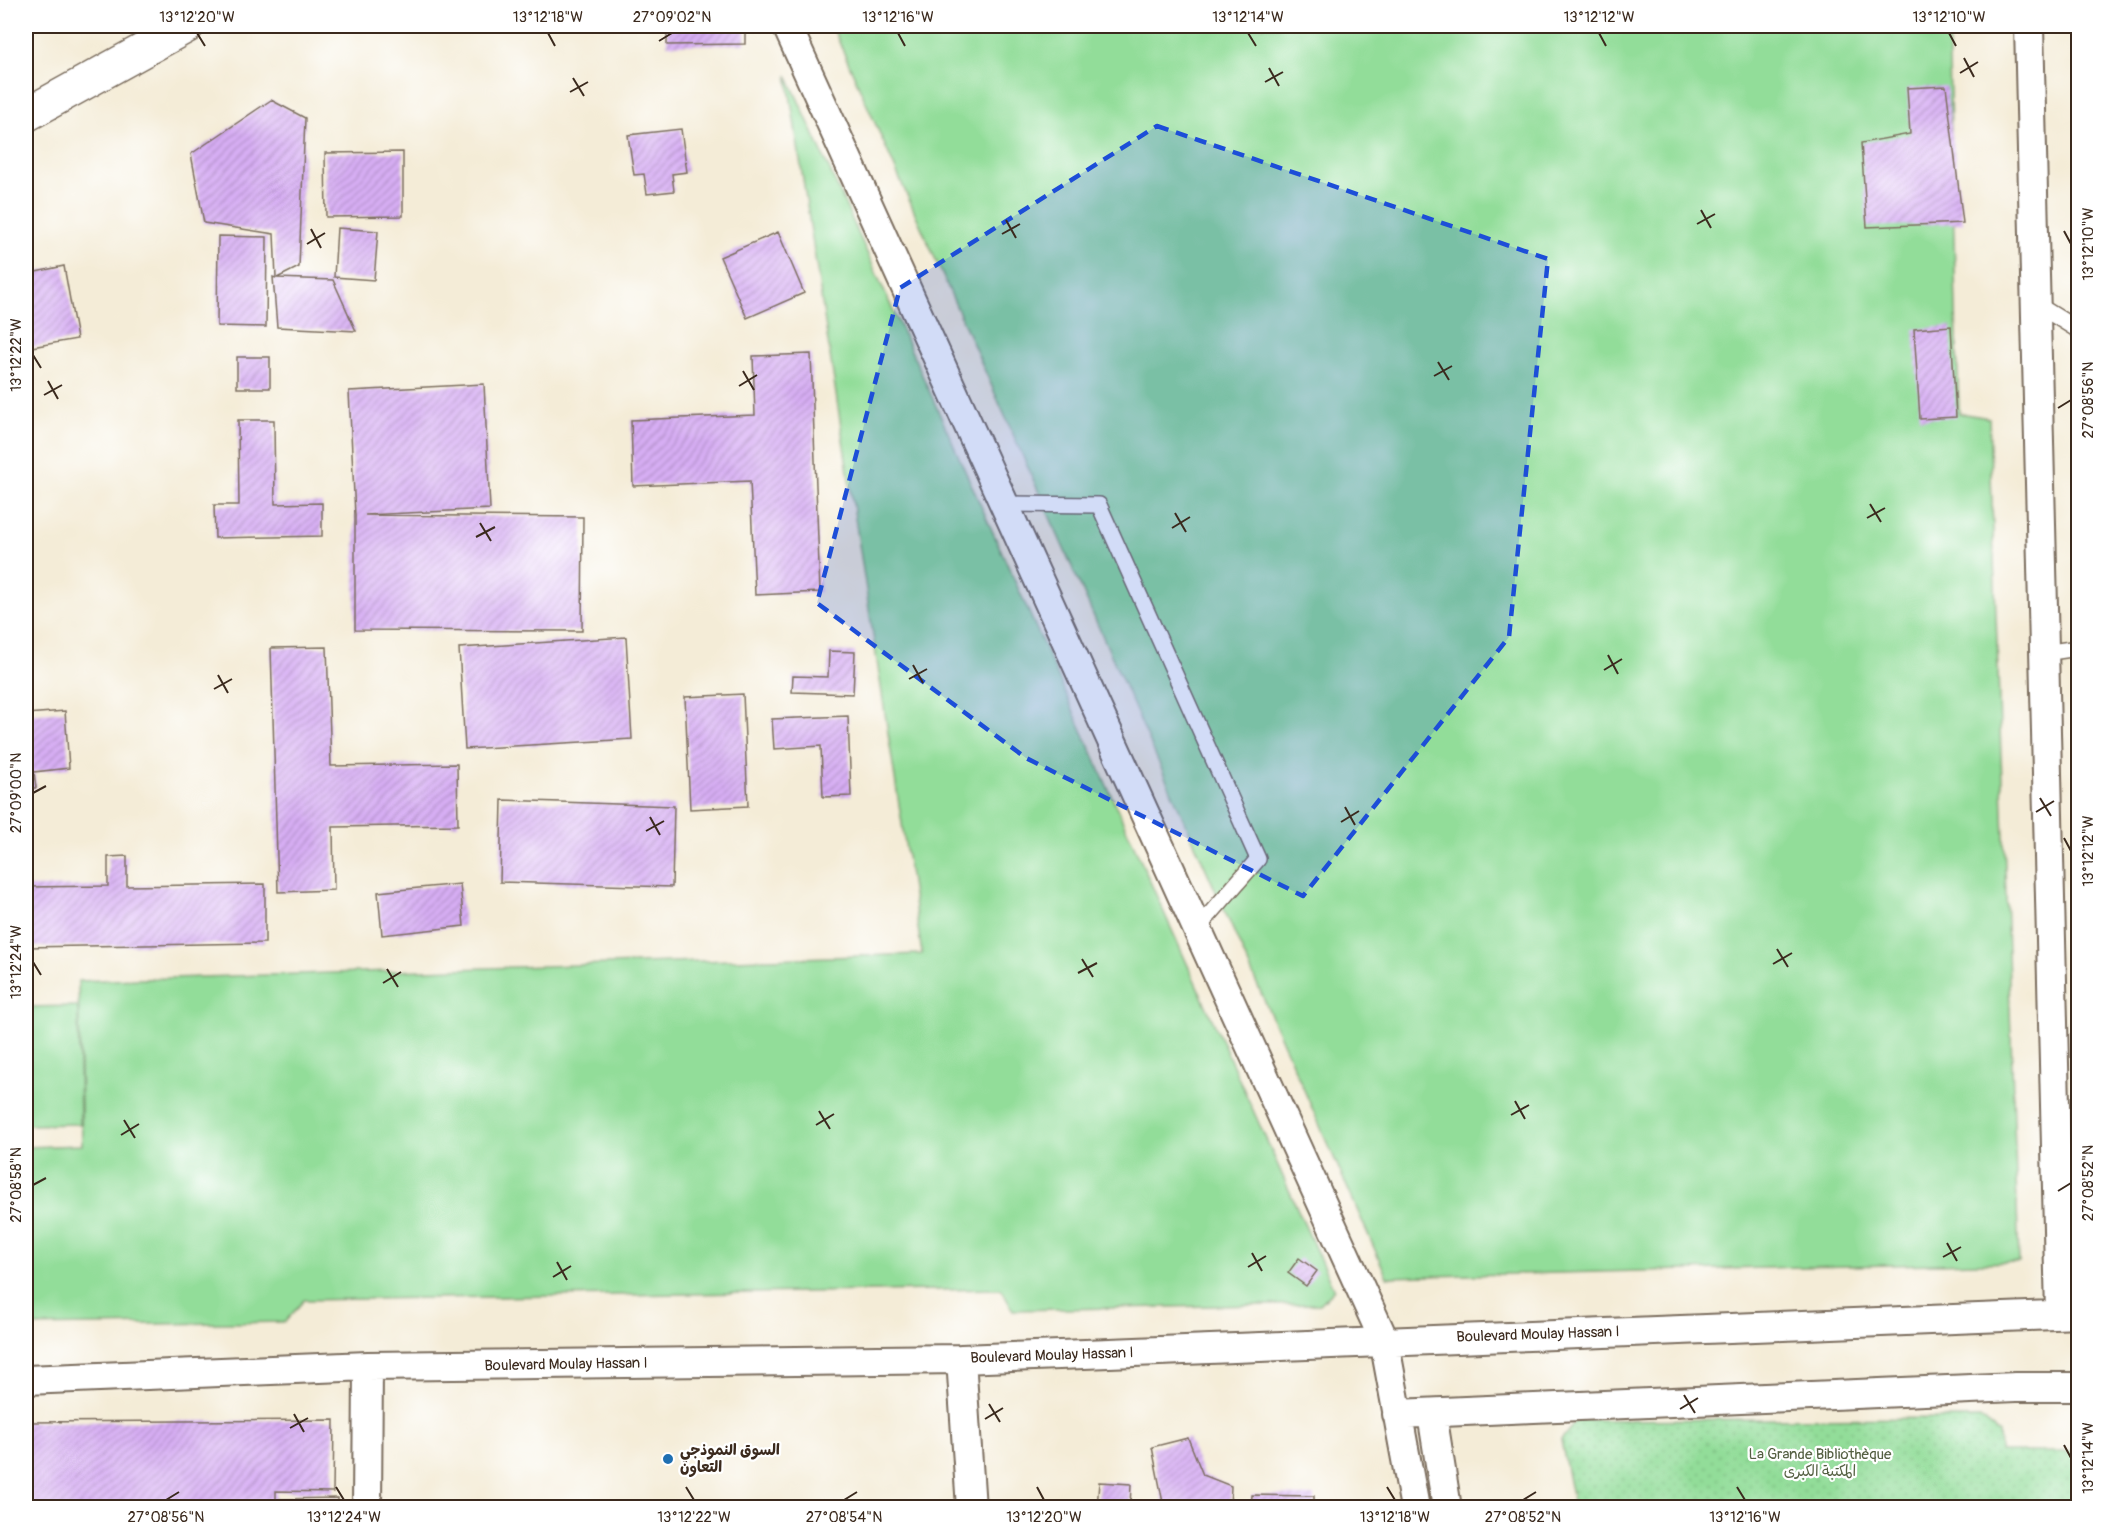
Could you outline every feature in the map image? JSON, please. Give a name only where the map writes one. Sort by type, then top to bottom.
[{"type":"street","points":[[26,115],[188,26]]},
{"type":"street","points":[[787,26],[1384,1340],[1415,1508]]},
{"type":"street","points":[[2029,26],[2044,653],[2069,1313]]},
{"type":"street","name":"Boulevard Moulay Hassan I","points":[[26,1380],[368,1366],[961,1359],[2069,1313]]},
{"type":"street","points":[[961,1359],[971,1508]]},
{"type":"street","points":[[367,1508],[368,1366]]},
{"type":"street","points":[[1397,1414],[2016,1387],[2079,1387]]},
{"type":"street","points":[[1432,1414],[1447,1508]]},
{"type":"lane","points":[[2036,304],[2079,330]]},
{"type":"lane","points":[[1004,504],[1099,505],[1104,516],[1258,859],[1197,929]]},
{"type":"lane","points":[[2044,653],[2079,648]]},
{"type":"highlighted area","points":[[1157,126],[1548,259],[1509,637],[1303,896],[1026,758],[817,603],[900,288]]},
{"type":"green space","points":[[832,26],[1948,26],[1959,413],[1989,418],[2019,1262],[1387,1277]]},
{"type":"green space","points":[[787,75],[1334,1290],[1320,1304],[1013,1310],[1001,1289],[304,1300],[285,1322],[26,1326],[26,1147],[82,1145],[78,981],[922,954]]},
{"type":"green space","points":[[78,1006],[80,1124],[26,1125],[26,1007]]},
{"type":"green space","name":"La Grande Bibliothèque المكتبة الكبرى","points":[[1980,1418],[1999,1433],[2000,1452],[2078,1452],[2078,1507],[1574,1507],[1561,1440],[1577,1420]]},
{"type":"building","points":[[667,26],[745,26],[745,44],[667,45]]},
{"type":"building","points":[[1946,86],[1963,223],[1867,227],[1861,143],[1910,134],[1907,88]]},
{"type":"building","points":[[271,100],[305,118],[299,267],[277,278],[333,280],[356,331],[277,327],[273,277],[276,278],[274,234],[204,223],[191,154]]},
{"type":"building","points":[[681,129],[687,172],[672,174],[674,191],[647,194],[644,174],[634,175],[628,135]]},
{"type":"building","points":[[403,152],[403,216],[326,217],[325,153]]},
{"type":"building","points":[[337,228],[378,231],[374,280],[334,277]]},
{"type":"building","points":[[778,232],[804,293],[747,318],[720,257]]},
{"type":"building","points":[[218,236],[267,237],[266,327],[217,326]]},
{"type":"building","points":[[64,266],[77,339],[26,348],[26,274]]},
{"type":"building","points":[[1951,326],[1956,417],[1920,419],[1914,329]]},
{"type":"building","points":[[811,354],[820,592],[755,595],[750,481],[633,486],[631,420],[755,415],[753,356]]},
{"type":"building","points":[[237,357],[270,357],[270,388],[237,388]]},
{"type":"building","points":[[484,384],[490,509],[365,515],[583,517],[582,631],[355,630],[355,515],[349,391]]},
{"type":"building","points":[[238,420],[274,420],[275,504],[322,503],[322,536],[215,538],[214,505],[239,505]]},
{"type":"building","points":[[626,637],[632,739],[465,749],[459,648]]},
{"type":"building","points":[[327,647],[331,766],[457,764],[458,825],[333,827],[334,890],[278,892],[271,648]]},
{"type":"building","points":[[829,651],[855,652],[853,694],[792,692],[793,676],[828,677]]},
{"type":"building","points":[[743,694],[748,806],[690,809],[685,697]]},
{"type":"building","points":[[65,711],[69,768],[34,772],[36,788],[26,788],[26,714]]},
{"type":"building","points":[[848,716],[851,796],[823,797],[821,746],[774,749],[772,719]]},
{"type":"building","points":[[502,800],[674,806],[672,887],[500,882]]},
{"type":"building","points":[[127,856],[127,886],[265,884],[265,943],[26,947],[26,887],[108,886],[108,857]]},
{"type":"building","points":[[460,884],[464,926],[382,935],[378,892]]},
{"type":"building","points":[[1299,1258],[1317,1271],[1306,1286],[1288,1273]]},
{"type":"building","points":[[334,1420],[333,1492],[276,1491],[276,1508],[26,1508],[26,1422]]},
{"type":"building","points":[[1188,1438],[1203,1475],[1231,1486],[1230,1508],[1164,1508],[1152,1447]]},
{"type":"building","points":[[1099,1482],[1131,1484],[1130,1508],[1097,1508]]},
{"type":"building","points":[[1252,1495],[1314,1496],[1314,1508],[1251,1508]]},
{"type":"building","points":[[338,1498],[338,1508],[280,1508],[280,1499]]},
{"type":"place","name":"السوق النموذجي التعاون","points":[[668,1459]]}]
